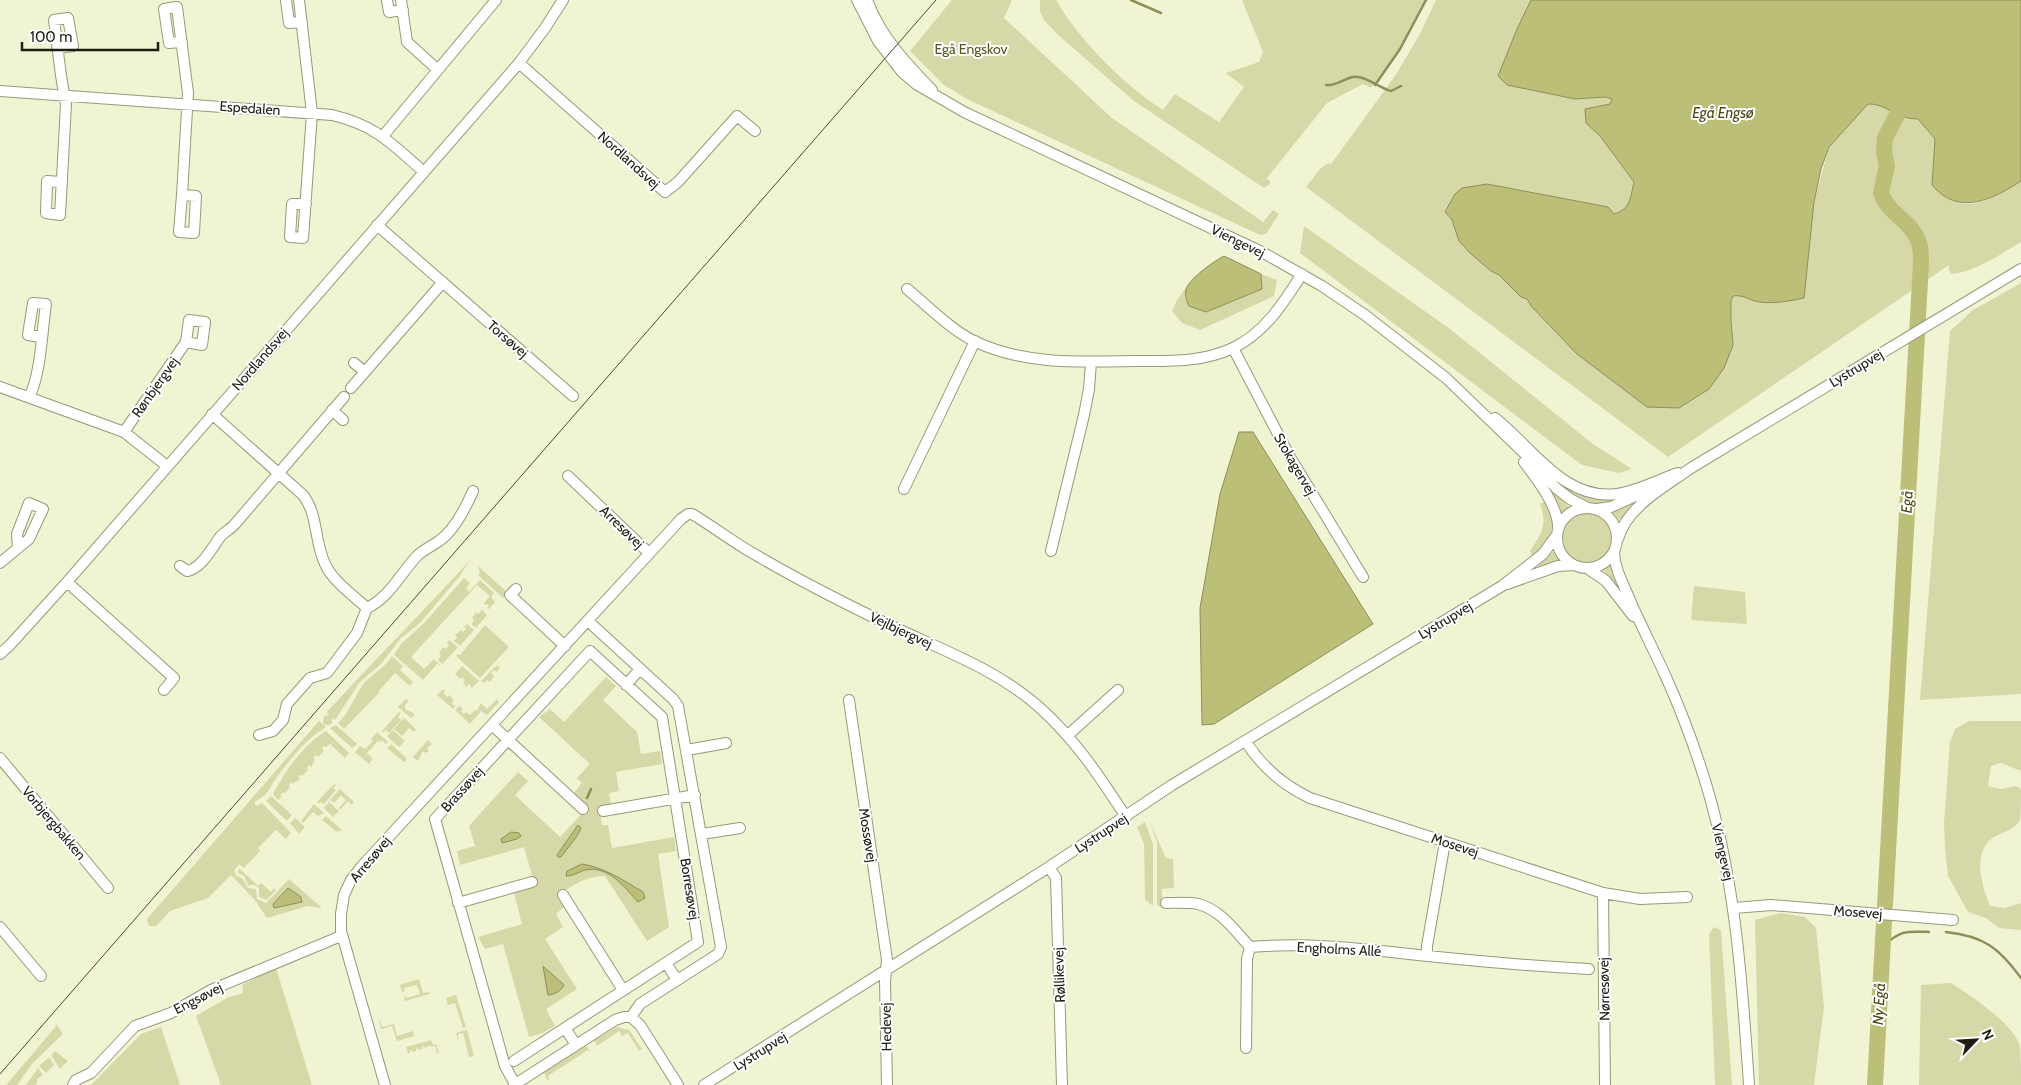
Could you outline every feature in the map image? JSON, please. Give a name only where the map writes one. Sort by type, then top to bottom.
[{"type":"street","points":[[286,0],[289,23],[302,22]]},
{"type":"street","points":[[299,0],[312,113],[306,204]]},
{"type":"street","points":[[387,0],[389,12],[402,5],[407,42],[438,70]]},
{"type":"street","points":[[383,136],[496,0]]},
{"type":"street","name":"Nordlandsvej","points":[[0,654],[67,582],[519,63],[563,0]]},
{"type":"street","name":"Viengevej","points":[[857,0],[868,25],[893,61],[916,84],[964,112],[1262,252],[1302,274],[1365,315],[1423,360],[1461,392],[1525,454],[1560,492],[1574,502],[1592,508]]},
{"type":"street","name":"Viengevej","points":[[866,0],[893,49],[940,98]]},
{"type":"street","points":[[182,42],[188,93],[182,195]]},
{"type":"street","points":[[58,48],[66,104],[62,182]]},
{"type":"street","name":"Nordlandsvej","points":[[519,63],[665,192],[678,182],[737,116],[755,132]]},
{"type":"street","name":"Espedalen","points":[[0,91],[332,114],[351,119],[383,136],[424,172]]},
{"type":"street","name":"Torsøvej","points":[[377,224],[573,396]]},
{"type":"street","name":"Lystrupvej","points":[[1618,539],[1622,528],[1634,512],[1691,468],[2021,268]]},
{"type":"street","points":[[907,289],[943,320],[974,341],[1009,354],[1030,359],[1091,362],[1167,362],[1192,360],[1233,348],[1256,333],[1271,318],[1302,274]]},
{"type":"street","points":[[351,388],[443,282]]},
{"type":"street","points":[[29,398],[34,388],[41,337]]},
{"type":"street","points":[[904,489],[974,341]]},
{"type":"street","name":"Rønbjergvej","points":[[124,432],[186,342]]},
{"type":"street","name":"Stokagervej","points":[[1233,348],[1290,457],[1363,577]]},
{"type":"street","points":[[1051,551],[1084,415],[1089,389],[1091,362]]},
{"type":"street","points":[[354,363],[365,372]]},
{"type":"street","name":"Rønbjergvej","points":[[0,386],[124,432],[167,466]]},
{"type":"street","points":[[1461,392],[1509,430],[1559,477],[1577,489],[1598,494],[1618,494],[1678,473]]},
{"type":"street","points":[[180,566],[187,571],[194,568],[217,544],[221,536],[236,523],[344,397]]},
{"type":"street","points":[[332,410],[343,420]]},
{"type":"street","points":[[212,414],[303,495],[310,505],[325,565],[332,575],[367,608]]},
{"type":"street","name":"Viengevej","points":[[1504,435],[1542,488],[1557,517],[1558,532]]},
{"type":"street","name":"Lystrupvej","points":[[1592,508],[1606,509],[1632,499],[1678,473],[1691,468]]},
{"type":"street","name":"Arresøvej","points":[[385,1085],[341,936],[342,901],[354,876],[650,553],[568,476]]},
{"type":"street","points":[[259,735],[273,731],[284,720],[288,704],[310,678],[327,673],[357,633],[367,608],[377,603],[388,592],[418,554],[441,540],[465,510],[472,491]]},
{"type":"street","points":[[1592,508],[1607,514],[1614,522],[1618,539],[1614,551],[1604,564],[1587,568],[1573,565],[1561,554],[1557,544],[1558,532],[1564,518],[1571,513],[1592,508]]},
{"type":"street","name":"Vejlbjergvej","points":[[650,553],[681,519],[688,514],[692,514],[754,554],[798,579],[994,676],[1039,707],[1068,736],[1094,767],[1126,817]]},
{"type":"street","name":"Lystrupvej","points":[[704,1085],[1126,817],[1172,785],[1502,586],[1543,554],[1558,532]]},
{"type":"street","points":[[0,563],[18,548]]},
{"type":"street","name":"Viengevej","points":[[1614,551],[1617,567],[1675,697],[1701,769],[1715,818],[1734,908],[1740,955],[1749,1085]]},
{"type":"street","name":"Lystrupvej","points":[[1502,586],[1558,566],[1573,565]]},
{"type":"street","name":"Viengevej","points":[[1587,568],[1606,581],[1644,631]]},
{"type":"street","points":[[67,582],[174,678],[164,690]]},
{"type":"street","points":[[516,589],[510,595],[565,646]]},
{"type":"street","name":"Borresøvej","points":[[588,621],[673,699],[678,706],[721,950],[640,1004],[631,1017]]},
{"type":"street","name":"Borresøvej","points":[[508,739],[590,652],[662,718],[698,942],[623,990]]},
{"type":"street","points":[[626,684],[640,669]]},
{"type":"street","points":[[1068,736],[1118,690]]},
{"type":"street","name":"Mossøvej","points":[[849,700],[882,922],[886,970]]},
{"type":"street","points":[[492,725],[584,809]]},
{"type":"street","name":"Brassøvej","points":[[508,739],[435,819],[505,1066],[514,1085],[620,1018],[631,1017]]},
{"type":"street","name":"Mosevej","points":[[1246,742],[1266,768],[1290,789],[1310,798],[1603,893],[1640,899],[1687,897]]},
{"type":"street","points":[[687,750],[726,743]]},
{"type":"street","name":"Vorbjergbakken","points":[[0,758],[108,888]]},
{"type":"street","points":[[603,811],[695,796]]},
{"type":"street","points":[[702,834],[740,828]]},
{"type":"street","points":[[1427,956],[1427,946],[1445,842]]},
{"type":"street","name":"Røllikevej","points":[[1049,866],[1056,878],[1062,1085]]},
{"type":"street","points":[[458,903],[532,882]]},
{"type":"street","name":"Nørresøvej","points":[[1603,893],[1605,1085]]},
{"type":"street","points":[[514,1061],[623,990],[564,895]]},
{"type":"street","points":[[1166,903],[1194,903],[1210,909],[1220,916],[1250,947],[1247,959],[1246,1048]]},
{"type":"street","name":"Mosevej","points":[[1734,908],[1771,905],[1953,920]]},
{"type":"street","points":[[0,927],[41,976]]},
{"type":"street","name":"Engsøvej","points":[[73,1085],[76,1080],[91,1073],[135,1026],[170,1013],[211,990],[341,936]]},
{"type":"street","name":"Engholms Allé","points":[[1250,947],[1322,947],[1528,966],[1589,968]]},
{"type":"street","points":[[666,962],[677,980]]},
{"type":"street","name":"Hedevej","points":[[886,970],[887,1085]]},
{"type":"street","points":[[631,1017],[640,1025],[678,1085]]},
{"type":"street","points":[[565,1028],[576,1045]]},
{"type":"green space","name":"Egå Engskov","points":[[952,0],[1012,0],[1004,18],[1112,118],[1263,222],[1273,210],[1279,214],[1266,234],[1260,235],[967,99],[944,85],[910,51]]},
{"type":"green space","points":[[1040,0],[1056,0],[1077,31],[1090,46],[1118,75],[1148,100],[1163,110],[1175,94],[1219,122],[1244,87],[1226,73],[1259,62],[1263,52],[1242,0],[1426,0],[1400,49],[1371,88],[1363,84],[1327,103],[1267,178],[1271,183],[1264,188],[1134,101],[1057,34],[1044,20],[1040,11]]},
{"type":"green space","points":[[1436,0],[1531,0],[1498,76],[1507,85],[1575,99],[1605,97],[1612,99],[1611,104],[1585,109],[1586,123],[1606,144],[1634,182],[1629,202],[1620,212],[1614,214],[1608,207],[1487,184],[1448,217],[1452,220],[1459,241],[1491,271],[1499,275],[1521,297],[1526,299],[1531,306],[1733,346],[1730,314],[1733,296],[1739,295],[1759,302],[1787,302],[1829,147],[1868,104],[1875,104],[1903,117],[1920,121],[1935,139],[1932,185],[1949,198],[1972,204],[1981,202],[2021,181],[2021,242],[1988,262],[1960,273],[1951,274],[1949,265],[1668,457],[1306,187],[1320,169],[1328,163],[1331,164],[1395,76],[1421,32]]},
{"type":"green space","points":[[1304,226],[1450,329],[1593,444],[1632,469],[1619,473],[1582,465],[1300,253]]},
{"type":"green space","points":[[1261,274],[1277,280],[1274,296],[1200,330],[1182,323],[1172,311],[1187,286],[1185,299],[1206,312],[1262,289]]},
{"type":"green space","points":[[2021,283],[2021,694],[1920,700],[1950,331],[1973,310]]},
{"type":"green space","points":[[1563,484],[1628,494],[1610,503],[1594,504],[1570,494],[1560,487]]},
{"type":"green space","points":[[1554,492],[1569,507],[1561,514],[1552,494]]},
{"type":"green space","points":[[1638,500],[1638,503],[1619,520],[1612,512]]},
{"type":"green space","points":[[1545,501],[1552,518],[1552,531],[1550,537],[1533,558],[1530,551],[1542,529],[1543,518],[1540,504]]},
{"type":"green space","points":[[1587,512],[1597,514],[1605,520],[1611,528],[1613,538],[1611,548],[1605,556],[1597,562],[1587,564],[1577,562],[1569,556],[1563,548],[1561,538],[1563,528],[1569,520],[1577,514]]},
{"type":"green space","points":[[1554,551],[1561,562],[1540,568],[1538,563]]},
{"type":"green space","points":[[471,559],[459,577],[420,623],[401,638],[382,663],[360,682],[335,720],[332,718],[332,724],[326,725],[323,723],[324,716],[329,715],[327,712]]},
{"type":"green space","points":[[1611,564],[1621,591],[1621,592],[1603,570]]},
{"type":"green space","points":[[478,566],[508,593],[503,598],[478,575],[480,573]]},
{"type":"green space","points":[[464,578],[470,583],[466,588],[469,592],[480,580],[494,593],[491,597],[495,602],[489,609],[487,608],[489,605],[483,604],[490,596],[477,585],[411,657],[424,669],[434,659],[441,666],[437,664],[423,680],[394,655],[401,644],[425,622]]},
{"type":"green space","points":[[1694,586],[1745,592],[1747,624],[1691,620]]},
{"type":"green space","points":[[482,610],[487,615],[476,628],[471,624],[474,620],[472,618],[476,612],[478,614]]},
{"type":"green space","points":[[467,624],[474,630],[460,646],[454,641],[457,637],[455,635],[461,630],[463,632]]},
{"type":"green space","points":[[485,625],[509,647],[480,678],[456,656],[460,655]]},
{"type":"green space","points":[[449,640],[458,647],[442,664],[438,660],[441,656],[439,653],[443,647],[445,649],[449,646],[447,643]]},
{"type":"green space","points":[[392,656],[403,666],[400,670],[413,682],[410,686],[395,673],[379,693],[344,729],[338,723],[346,714],[362,686]]},
{"type":"green space","points":[[497,665],[500,668],[497,672],[494,670],[491,673],[494,676],[490,682],[487,680],[484,683],[481,681]]},
{"type":"green space","points":[[462,666],[479,681],[472,688],[469,684],[466,687],[463,682],[465,680],[462,677],[460,679],[455,674]]},
{"type":"green space","points":[[606,677],[616,686],[603,700],[637,732],[641,754],[660,751],[662,764],[616,772],[619,791],[609,793],[611,805],[599,807],[602,825],[608,825],[612,848],[674,837],[676,851],[658,854],[669,927],[647,941],[605,876],[586,879],[558,895],[564,907],[556,914],[563,927],[545,939],[577,989],[546,1009],[555,1026],[543,1033],[529,1037],[503,944],[485,949],[478,937],[522,924],[514,893],[535,886],[524,847],[460,865],[457,851],[475,846],[469,826],[518,772],[528,781],[515,795],[560,837],[588,807],[573,794],[582,783],[577,778],[590,764],[539,717],[550,709],[564,722]]},
{"type":"green space","points":[[443,689],[447,697],[449,695],[454,700],[452,703],[455,706],[457,704],[453,709],[437,695]]},
{"type":"green space","points":[[406,699],[409,701],[405,705],[405,709],[415,714],[411,718],[398,707]]},
{"type":"green space","points":[[497,699],[499,702],[487,715],[481,711],[470,724],[455,710],[460,706],[464,714],[466,712],[470,715],[475,710],[477,711],[481,703],[487,709]]},
{"type":"green space","points":[[399,712],[401,713],[398,717],[401,720],[389,733],[386,730],[383,733],[382,731]]},
{"type":"green space","points":[[404,718],[416,729],[414,732],[409,728],[402,736],[394,729]]},
{"type":"green space","points":[[319,721],[326,727],[299,749],[266,794],[254,802],[256,806],[262,803],[291,833],[286,839],[276,830],[258,848],[260,851],[244,868],[239,864],[234,871],[236,876],[242,878],[248,888],[256,889],[257,899],[266,903],[289,879],[322,908],[308,906],[267,918],[254,899],[231,875],[208,898],[170,911],[156,926],[149,926],[147,919]]},
{"type":"green space","points":[[1969,721],[2021,721],[2021,771],[2001,763],[1991,766],[1988,786],[2001,789],[2016,786],[2021,789],[2020,820],[2012,828],[1988,842],[1983,849],[1980,865],[1982,882],[1990,906],[2004,908],[2021,903],[2021,930],[1999,928],[1986,918],[1968,912],[1948,876],[1944,823],[1950,742],[1955,729]]},
{"type":"green space","points":[[336,725],[357,744],[352,748],[330,728]]},
{"type":"green space","points":[[393,730],[405,741],[399,747],[387,736]]},
{"type":"green space","points":[[326,731],[349,753],[345,758],[330,744],[326,747],[324,746],[322,748],[324,751],[318,757],[316,755],[313,758],[315,760],[311,767],[309,765],[308,770],[302,776],[298,776],[300,779],[297,782],[293,784],[291,782],[290,787],[285,793],[283,792],[280,795],[282,796],[278,800],[273,794],[283,776],[302,751]]},
{"type":"green space","points":[[377,732],[388,742],[386,744],[382,740],[378,741],[367,753],[373,759],[369,764],[355,752],[360,746],[365,749],[373,741],[371,739]]},
{"type":"green space","points":[[428,740],[432,744],[427,748],[429,751],[425,753],[423,751],[418,761],[413,757]]},
{"type":"green space","points":[[391,744],[407,759],[404,762],[387,748]]},
{"type":"green space","points":[[334,784],[336,785],[333,788],[336,790],[324,804],[321,802],[319,804],[317,802]]},
{"type":"green space","points":[[340,789],[354,802],[352,805],[348,801],[340,810],[339,808],[346,800],[341,795],[334,803],[330,800]]},
{"type":"green space","points":[[271,796],[292,815],[287,821],[266,801]]},
{"type":"green space","points":[[329,802],[339,811],[333,817],[324,808]]},
{"type":"green space","points":[[314,804],[324,813],[318,816],[313,812],[303,823],[301,821]]},
{"type":"green space","points":[[326,816],[342,830],[337,832],[322,820]]},
{"type":"green space","points":[[295,818],[305,827],[299,834],[290,823]]},
{"type":"green space","points":[[1149,820],[1166,858],[1173,859],[1174,888],[1162,889],[1162,905],[1164,909],[1157,905],[1157,842]]},
{"type":"green space","points":[[1145,822],[1153,844],[1153,906],[1145,900],[1144,844],[1137,827]]},
{"type":"green space","points":[[239,868],[258,886],[261,883],[271,892],[274,888],[276,890],[267,900],[259,897],[259,888],[255,885],[248,885],[244,876],[238,873]]},
{"type":"green space","points":[[1781,913],[1805,917],[1816,928],[1824,1007],[1814,1085],[1759,1085],[1755,920]]},
{"type":"green space","points":[[1714,927],[1721,930],[1732,1085],[1715,1085],[1709,934]]},
{"type":"green space","points":[[276,968],[312,1085],[221,1085],[196,1016],[229,997],[243,993],[242,985]]},
{"type":"green space","points":[[419,979],[423,993],[429,992],[430,994],[405,1001],[404,997],[406,996],[407,998],[420,994],[417,985],[404,988],[405,991],[402,992],[400,985]]},
{"type":"green space","points":[[1951,983],[2001,1020],[2016,1037],[2020,1046],[2021,1085],[1919,1085],[1921,985]]},
{"type":"green space","points":[[456,995],[466,1027],[463,1028],[455,1003],[448,1005],[446,998]]},
{"type":"green space","points":[[378,1016],[382,1027],[394,1024],[397,1036],[413,1031],[414,1036],[397,1041],[392,1026],[381,1029]]},
{"type":"green space","points":[[57,1025],[63,1034],[32,1064],[17,1085],[6,1085]]},
{"type":"green space","points":[[161,1027],[180,1085],[91,1085],[141,1034]]},
{"type":"green space","points":[[617,1027],[629,1030],[642,1049],[639,1051],[628,1033],[622,1036],[619,1031],[597,1046],[594,1040]]},
{"type":"green space","points":[[467,1030],[474,1056],[469,1057],[463,1033],[458,1034],[459,1043],[456,1033]]},
{"type":"green space","points":[[431,1040],[433,1045],[436,1044],[439,1053],[437,1053],[435,1046],[431,1047],[430,1045],[425,1048],[424,1046],[419,1050],[418,1048],[413,1052],[410,1050],[410,1053],[408,1053],[406,1047]]},
{"type":"green space","points":[[586,1046],[591,1052],[588,1050],[548,1076],[549,1079],[547,1080],[544,1072]]},
{"type":"green space","points":[[55,1051],[68,1061],[60,1069],[51,1055]]},
{"type":"green space","points":[[49,1057],[54,1065],[46,1073],[39,1066]]},
{"type":"green space","points":[[38,1068],[43,1075],[37,1079],[35,1085],[26,1085]]},
{"type":"water","name":"Egå Engsø","points":[[1531,0],[2021,0],[2021,181],[1999,194],[1976,202],[1965,203],[1942,195],[1932,185],[1935,139],[1918,119],[1903,117],[1875,104],[1868,104],[1829,147],[1821,169],[1814,202],[1804,298],[1765,303],[1733,296],[1731,301],[1731,321],[1733,345],[1724,368],[1709,389],[1679,408],[1647,407],[1577,354],[1531,306],[1527,299],[1521,297],[1499,275],[1491,271],[1471,254],[1459,241],[1452,220],[1445,212],[1455,194],[1462,188],[1487,184],[1608,207],[1614,214],[1624,209],[1629,202],[1634,182],[1600,136],[1586,123],[1585,109],[1610,104],[1612,99],[1605,97],[1575,99],[1507,85],[1498,76]]},
{"type":"water","points":[[1224,256],[1261,274],[1262,289],[1206,312],[1189,306],[1186,299],[1187,287],[1193,279]]},
{"type":"water","points":[[1239,432],[1253,432],[1373,624],[1214,724],[1202,725],[1200,608],[1220,494]]},
{"type":"water","points":[[578,825],[581,828],[577,836],[561,857],[558,857],[557,855]]},
{"type":"water","points":[[511,832],[519,833],[521,836],[502,843],[501,839]]},
{"type":"water","points":[[582,864],[606,871],[621,879],[643,892],[645,898],[638,902],[622,884],[602,871],[594,869],[585,870],[566,876],[567,871]]},
{"type":"water","points":[[288,888],[301,897],[302,902],[274,908],[273,904]]},
{"type":"water","points":[[543,966],[564,985],[555,993],[548,995]]},
{"type":"waterway","points":[[1131,0],[1161,13]]},
{"type":"waterway","points":[[1375,85],[1400,49],[1426,0]]},
{"type":"waterway","points":[[1326,85],[1358,77],[1391,91],[1401,86]]},
{"type":"waterway","name":"Egå","points":[[1885,905],[1921,263],[1920,248],[1916,236],[1912,229],[1889,207],[1881,193],[1887,166],[1884,152],[1885,138],[1897,115]]},
{"type":"waterway","points":[[587,798],[591,789]]},
{"type":"waterway","name":"Ny Egå","points":[[1875,1085],[1884,922]]},
{"type":"waterway","points":[[1883,946],[1899,934],[1929,932]]},
{"type":"waterway","points":[[1946,932],[1971,937],[1990,945],[1998,951],[2021,978]]},
{"type":"tram line","points":[[0,1074],[936,0]]}]
